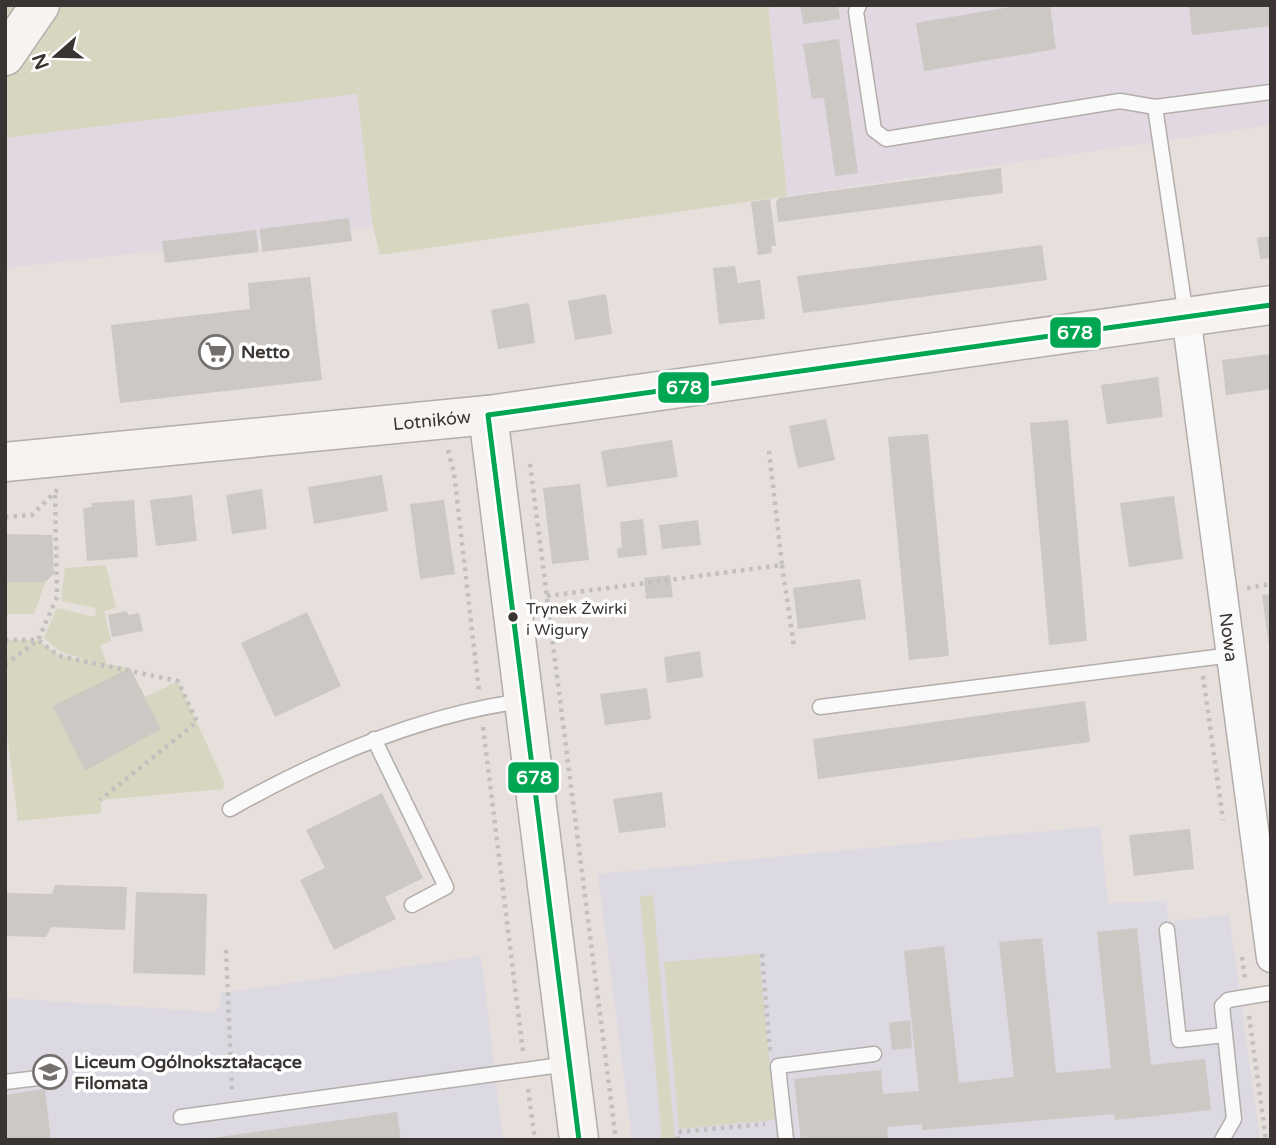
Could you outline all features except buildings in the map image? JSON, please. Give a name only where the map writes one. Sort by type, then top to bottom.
[{"type":"street","points":[[5,55],[40,5]]},
{"type":"street","name":"Lotników","points":[[5,462],[488,415],[1271,305]]},
{"type":"street","name":"Nowa","points":[[1186,316],[1232,655],[1261,806],[1271,958]]},
{"type":"street","points":[[488,415],[579,1140]]},
{"type":"lane","points":[[859,5],[856,12],[874,130],[886,139],[1120,102],[1155,107],[1271,92]]},
{"type":"lane","points":[[1155,107],[1186,316]]},
{"type":"lane","points":[[820,707],[1232,655]]},
{"type":"lane","points":[[230,809],[263,790],[374,739],[481,706],[524,700]]},
{"type":"lane","points":[[374,739],[446,887],[412,905]]},
{"type":"lane","points":[[1167,930],[1179,1040],[1225,1035]]},
{"type":"lane","points":[[1222,1140],[1234,1119],[1222,1006],[1228,1000],[1271,993]]},
{"type":"lane","points":[[786,1140],[778,1066],[874,1054]]},
{"type":"lane","points":[[181,1117],[570,1064]]},
{"type":"lane","points":[[5,1082],[55,1076]]},
{"type":"path","points":[[769,452],[794,647]]},
{"type":"path","points":[[530,464],[616,1140]]},
{"type":"path","points":[[454,473],[534,1140]]},
{"type":"path","points":[[5,665],[38,640],[57,597],[55,492]]},
{"type":"path","points":[[547,596],[782,565]]},
{"type":"path","points":[[1235,589],[1271,584]]},
{"type":"path","points":[[5,640],[38,640],[59,656],[178,681],[197,722],[100,800]]},
{"type":"path","points":[[1208,701],[1224,823]]},
{"type":"path","points":[[226,950],[233,1110]]},
{"type":"path","points":[[1244,973],[1266,1140]]},
{"type":"path","points":[[678,1140],[678,1132],[765,1124]]},
{"type":"shaded area","points":[[768,5],[1271,5],[1271,125],[787,196]]},
{"type":"shaded area","points":[[357,93],[373,227],[5,268],[5,138]]},
{"type":"shaded area","points":[[1100,826],[1108,903],[1166,901],[1169,921],[1229,915],[1260,1140],[632,1140],[598,874]]},
{"type":"shaded area","points":[[481,956],[503,1140],[5,1140],[5,998],[213,1012],[220,1006],[221,993]]},
{"type":"green space","points":[[5,5],[768,5],[787,196],[380,255],[373,227],[357,94],[5,138]]},
{"type":"green space","points":[[106,565],[116,608],[104,611],[111,641],[100,646],[107,664],[130,668],[145,697],[178,681],[224,782],[223,789],[101,800],[101,813],[18,821],[5,718],[5,640],[38,640],[59,656],[95,662],[61,652],[44,638],[57,608],[95,617],[96,608],[61,601],[65,568]]},
{"type":"green space","points":[[5,582],[45,582],[34,614],[5,614]]},
{"type":"green space","points":[[653,895],[675,1140],[662,1140],[640,896]]},
{"type":"green space","points":[[759,954],[775,1120],[679,1129],[664,962]]},
{"type":"transit line","name":"678","points":[[488,415],[1271,305]]},
{"type":"transit line","name":"678","points":[[488,415],[579,1140]]},
{"type":"place","name":"Netto","points":[[216,352]]},
{"type":"place","name":"Trynek Żwirki i Wigury","points":[[513,617]]},
{"type":"place","name":"Liceum Ogólnokształacące Filomata","points":[[50,1072]]}]
